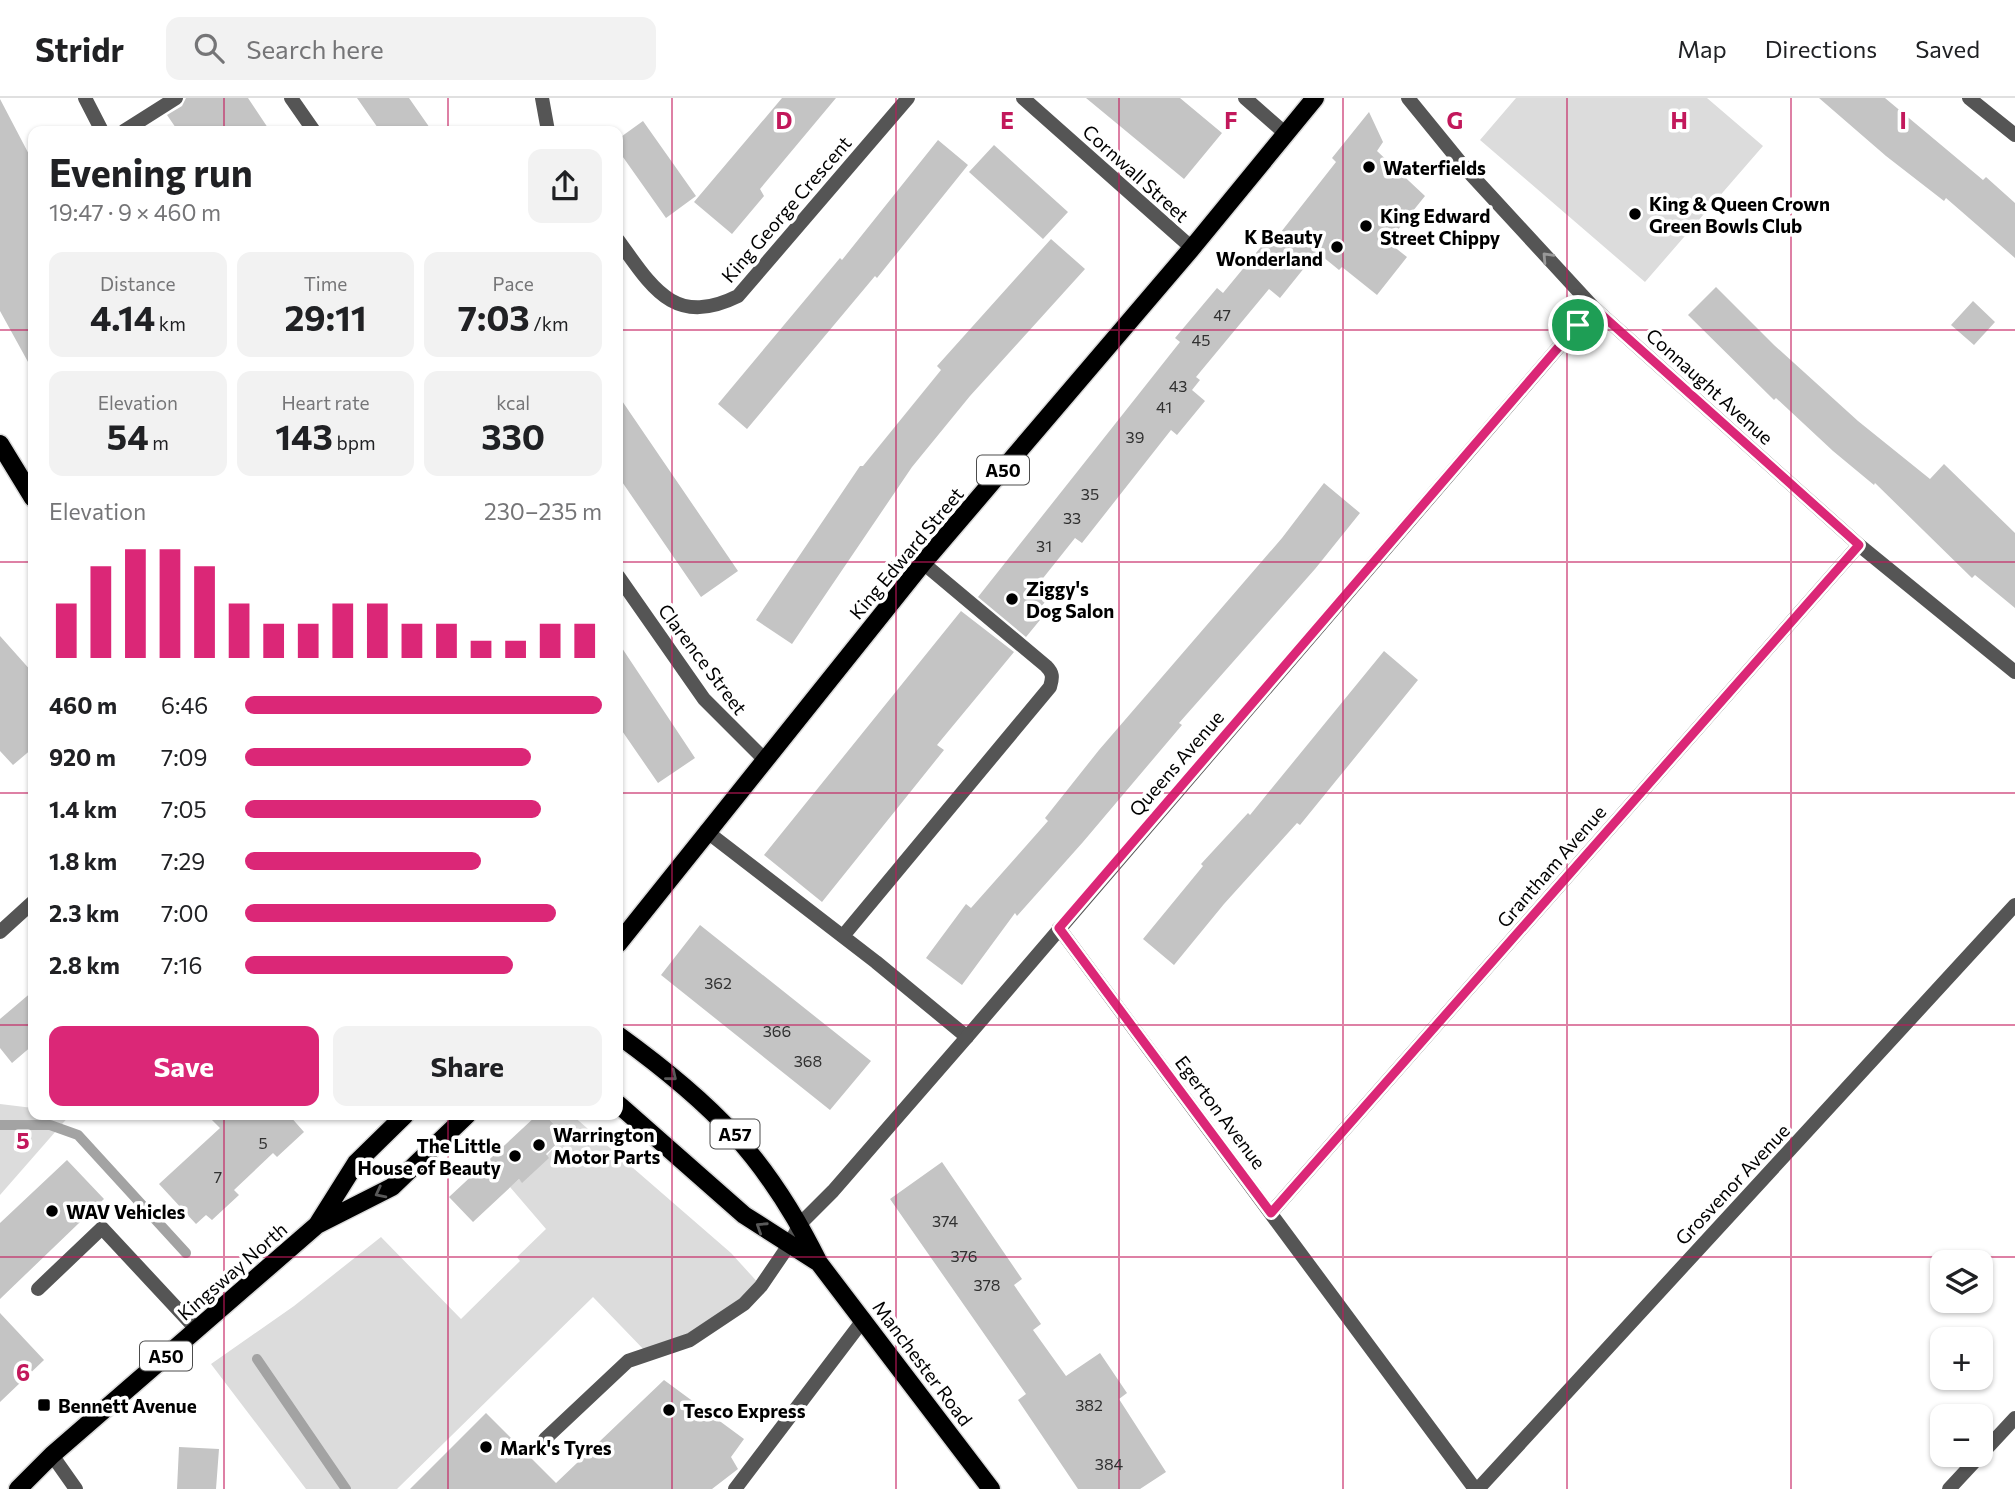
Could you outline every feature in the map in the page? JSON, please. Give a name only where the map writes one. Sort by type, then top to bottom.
[{"type":"main road","name":"King Edward Street","points":[[623,938],[923,563],[1192,248],[1315,98]]},
{"type":"main road","points":[[0,444],[28,490]]},
{"type":"main road","name":"Manchester Road","points":[[623,1039],[707,1104],[756,1158],[800,1224],[819,1263],[991,1489]]},
{"type":"main road","name":"Manchester Road","points":[[623,1108],[744,1215],[819,1263]]},
{"type":"main road","name":"Kingsway North","points":[[317,1225],[356,1163],[400,1120]]},
{"type":"main road","name":"Kingsway North","points":[[18,1489],[52,1455],[317,1225],[392,1186],[462,1120]]},
{"type":"street","points":[[85,98],[99,126]]},
{"type":"street","points":[[132,126],[176,98]]},
{"type":"street","points":[[291,98],[311,126]]},
{"type":"street","points":[[542,98],[547,126]]},
{"type":"street","name":"King George Crescent","points":[[623,247],[652,287],[667,301],[701,308],[720,305],[738,296],[908,98]]},
{"type":"street","name":"Cornwall Street","points":[[1023,98],[1192,248]]},
{"type":"street","points":[[1245,98],[1286,134]]},
{"type":"street","name":"Connaught Avenue","points":[[1408,98],[1465,167],[1593,307],[1859,545],[2015,672]]},
{"type":"street","points":[[1969,98],[2015,135]]},
{"type":"street","name":"Queens Avenue","points":[[545,1439],[628,1361],[690,1340],[744,1304],[761,1286],[800,1224],[833,1191],[967,1037],[1593,307]]},
{"type":"street","name":"Grantham Avenue","points":[[1271,1213],[1859,545]]},
{"type":"street","points":[[843,936],[1050,687],[1052,679],[1052,672],[1046,666],[923,563]]},
{"type":"street","name":"Clarence Street","points":[[623,583],[704,699],[764,759]]},
{"type":"street","points":[[706,831],[843,936],[967,1037]]},
{"type":"street","name":"Grosvenor Avenue","points":[[1477,1489],[2015,905]]},
{"type":"street","points":[[0,932],[28,907]]},
{"type":"street","name":"Egerton Avenue","points":[[1059,928],[1477,1489]]},
{"type":"street","points":[[38,1289],[102,1228],[197,1330]]},
{"type":"street","points":[[735,1489],[864,1319]]},
{"type":"street","points":[[1949,1489],[2015,1418]]},
{"type":"street","points":[[52,1455],[76,1489]]},
{"type":"shaded area","name":"King & Queen Crown Green Bowls Club","points":[[1516,98],[1707,98],[1763,146],[1645,282],[1480,140]]},
{"type":"shaded area","points":[[0,1104],[28,1107],[28,1120],[66,1120],[0,1195]]},
{"type":"shaded area","points":[[550,1120],[578,1120],[731,1253],[761,1286],[729,1315],[648,1354],[593,1297],[397,1489],[306,1489],[211,1364],[294,1306],[381,1237],[461,1319],[520,1261],[517,1257],[546,1229],[510,1187],[519,1179],[522,1182],[565,1136]]},
{"type":"building","points":[[186,98],[248,98],[267,126],[175,126],[167,115],[182,106]]},
{"type":"building","points":[[357,98],[409,98],[429,126],[377,126]]},
{"type":"building","points":[[782,98],[836,98],[760,189],[764,196],[732,234],[694,202]]},
{"type":"building","points":[[1086,98],[1180,98],[1222,133],[1184,179]]},
{"type":"building","points":[[1819,98],[1885,98],[1983,180],[1986,177],[2015,203],[2015,258],[1946,198],[1944,201],[1886,156]]},
{"type":"building","points":[[0,99],[28,152],[28,362],[0,311]]},
{"type":"building","points":[[1369,112],[1383,142],[1377,151],[1425,196],[1388,242],[1407,257],[1377,295],[1342,267],[1339,270],[1317,252],[1280,298],[1269,289],[1196,377],[1200,380],[1192,390],[1205,401],[1177,435],[1171,430],[1082,543],[1075,538],[1032,592],[1045,602],[1034,615],[1040,620],[1026,637],[978,597],[1180,342],[1175,338],[1217,288],[1223,293],[1265,242],[1270,246],[1336,162],[1332,158]]},
{"type":"building","points":[[643,121],[696,196],[666,218],[623,157],[623,135]]},
{"type":"building","points":[[938,140],[968,165],[877,278],[875,276],[747,429],[718,404],[840,258],[842,260]]},
{"type":"building","points":[[994,145],[1068,212],[1043,239],[969,172]]},
{"type":"building","points":[[1051,239],[1085,269],[970,396],[912,467],[792,644],[756,620],[860,466],[863,466],[941,370],[937,366]]},
{"type":"building","points":[[1716,287],[1774,345],[1858,421],[1930,479],[1944,464],[2015,533],[2015,608],[1975,575],[1972,578],[1875,483],[1874,485],[1833,451],[1776,398],[1774,400],[1688,315]]},
{"type":"building","points":[[1973,301],[1995,322],[1974,345],[1951,325]]},
{"type":"building","points":[[623,402],[738,571],[701,597],[623,483]]},
{"type":"building","points":[[1324,483],[1360,513],[1315,569],[1179,723],[1182,725],[1083,842],[1017,916],[1015,913],[962,985],[926,958],[966,904],[971,908],[1048,821],[1045,818],[1099,750],[1282,538]]},
{"type":"building","points":[[961,611],[1014,652],[937,745],[944,750],[822,902],[764,855]]},
{"type":"building","points":[[0,636],[28,667],[28,752],[13,765],[0,751]]},
{"type":"building","points":[[623,650],[695,758],[658,783],[623,732]]},
{"type":"building","points":[[1384,651],[1418,680],[1300,825],[1297,823],[1224,904],[1174,965],[1143,939],[1203,866],[1201,864],[1248,813],[1250,815]]},
{"type":"building","points":[[700,925],[871,1061],[830,1110],[661,975]]},
{"type":"building","points":[[28,995],[28,1049],[12,1063],[0,1048],[0,1019]]},
{"type":"building","points":[[212,1120],[293,1120],[304,1132],[277,1157],[273,1153],[234,1190],[239,1195],[212,1220],[206,1215],[196,1224],[159,1184],[220,1128]]},
{"type":"building","points":[[532,1120],[550,1120],[565,1136],[546,1154],[549,1158],[522,1183],[519,1179],[473,1222],[449,1197]]},
{"type":"building","name":"WAV Vehicles","points":[[67,1160],[104,1199],[0,1299],[0,1223]]},
{"type":"building","points":[[942,1162],[1022,1279],[1014,1285],[1041,1324],[1033,1330],[1066,1376],[1100,1353],[1127,1393],[1119,1399],[1166,1472],[1140,1489],[1078,1489],[1018,1400],[1026,1394],[890,1199]]},
{"type":"building","points":[[0,1313],[44,1360],[0,1402]]},
{"type":"building","name":"Tesco Express","points":[[664,1380],[744,1439],[731,1457],[738,1469],[712,1489],[410,1489],[486,1413],[556,1483]]},
{"type":"building","points":[[179,1447],[219,1449],[216,1489],[177,1489]]},
{"type":"waterway","points":[[0,1125],[50,1125],[78,1135],[186,1253]]},
{"type":"waterway","points":[[257,1359],[346,1489]]},
{"type":"place","name":"Waterfields","points":[[1369,167]]},
{"type":"place","name":"King & Queen Crown Green Bowls Club","points":[[1635,214]]},
{"type":"place","name":"King Edward Street Chippy","points":[[1366,226]]},
{"type":"place","name":"K Beauty Wonderland","points":[[1337,247]]},
{"type":"place","name":"Ziggy's Dog Salon","points":[[1012,599]]},
{"type":"place","name":"Warrington Motor Parts","points":[[539,1145]]},
{"type":"place","name":"The Little House of Beauty","points":[[515,1156]]},
{"type":"place","name":"WAV Vehicles","points":[[52,1211]]},
{"type":"place","name":"Bennett Avenue","points":[[44,1405]]},
{"type":"place","name":"Tesco Express","points":[[669,1410]]},
{"type":"place","name":"Mark's Tyres","points":[[486,1447]]},
{"type":"route","points":[[1593,307],[1859,545],[1271,1213],[1059,928],[1578,325],[1593,307]]}]
